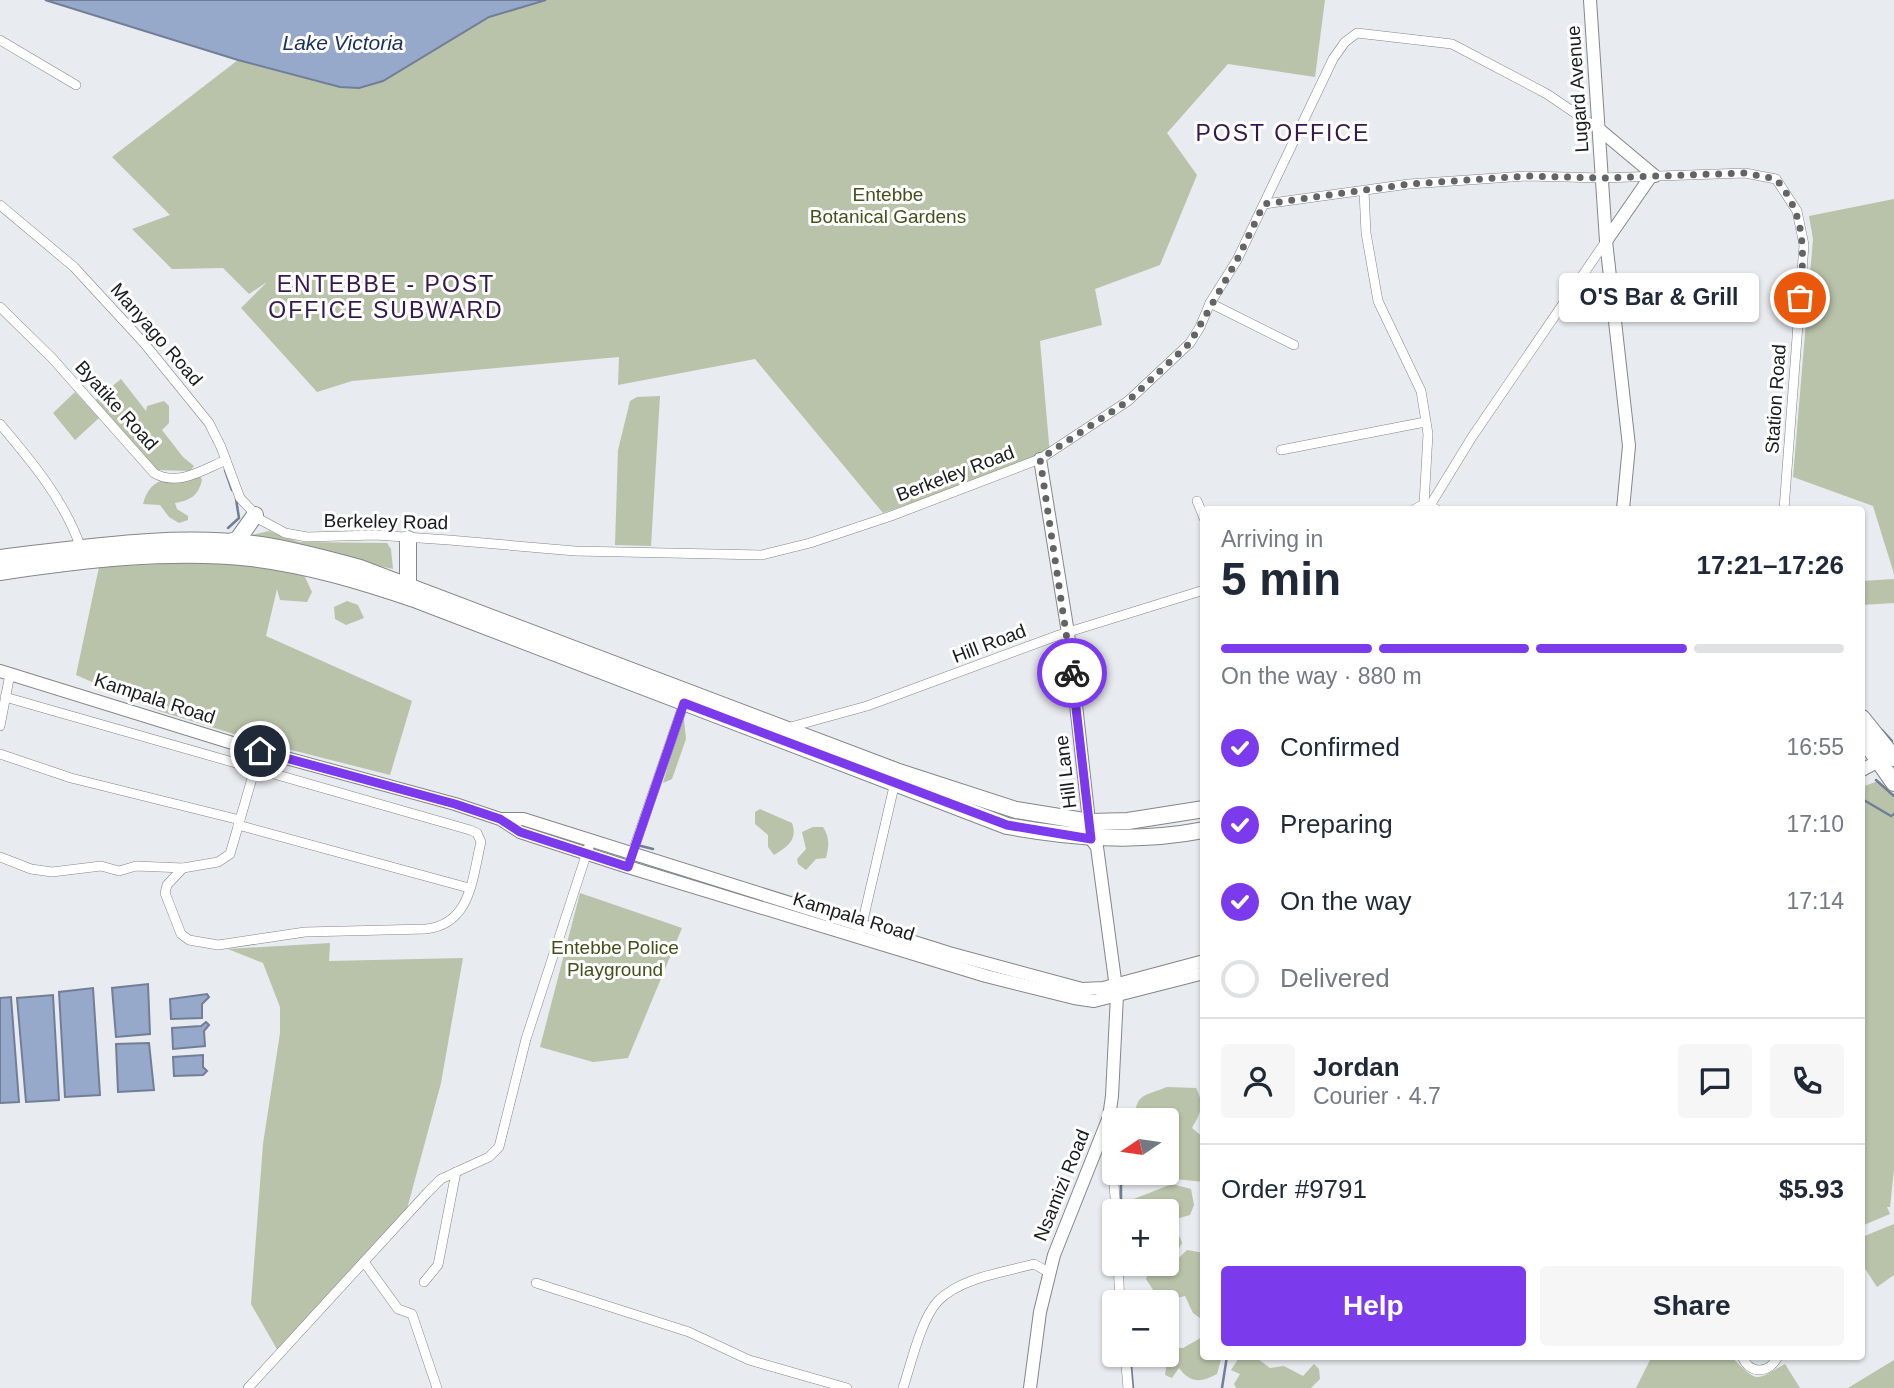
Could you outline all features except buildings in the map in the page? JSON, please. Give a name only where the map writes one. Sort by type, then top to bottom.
[{"type":"highway","points":[[228,543],[238,539],[253,513]]},
{"type":"highway","points":[[408,540],[408,591]]},
{"type":"highway","points":[[0,572],[81,555],[167,542],[228,543],[299,552],[360,568],[408,591],[684,703],[1007,825],[1091,839],[1141,839],[1200,831]]},
{"type":"highway","points":[[0,558],[81,555],[248,558],[347,577],[408,591],[786,728],[956,793],[1016,810],[1090,822],[1128,821],[1200,810]]},
{"type":"highway","points":[[1865,723],[1888,758],[1894,783]]},
{"type":"highway","points":[[1865,739],[1888,758]]},
{"type":"main road","name":"Lugard Avenue","points":[[1590,0],[1606,241],[1629,446],[1623,506]]},
{"type":"main road","points":[[1600,130],[1653,176],[1606,241]]},
{"type":"main road","name":"Hill Lane","points":[[1040,459],[1068,633],[1091,839],[1097,847],[1116,990]]},
{"type":"main road","name":"Kampala Road","points":[[5,673],[260,751],[500,819],[523,819],[633,852],[860,931]]},
{"type":"main road","points":[[1865,769],[1888,758]]},
{"type":"main road","name":"Kampala Road","points":[[500,819],[520,832],[628,867],[860,931],[1085,1001],[1200,962]]},
{"type":"main road","name":"Kampala Road","points":[[1116,990],[1200,974]]},
{"type":"main road","name":"Nsamizi Road","points":[[1109,1108],[1116,990]]},
{"type":"main road","name":"Nsamizi Road","points":[[1030,1388],[1040,1312],[1064,1224],[1102,1136]]},
{"type":"street","name":"Berkeley Road","points":[[253,513],[285,533],[307,537],[375,536],[575,551],[762,555],[810,543],[884,519],[1040,459],[1094,426],[1168,365],[1190,343],[1210,303],[1237,260],[1333,60],[1345,42],[1357,33],[1452,44],[1547,94],[1600,130]]},
{"type":"street","points":[[0,40],[76,85]]},
{"type":"street","name":"Station Road","points":[[1264,204],[1364,191],[1527,176],[1602,178],[1745,173],[1776,179],[1797,211],[1804,246],[1784,506]]},
{"type":"street","points":[[1364,191],[1366,233],[1378,301],[1384,320],[1421,391],[1428,434],[1430,506]]},
{"type":"street","name":"Manyago Road","points":[[0,205],[64,258],[110,304],[209,424],[226,460],[233,484],[253,513]]},
{"type":"street","points":[[1430,506],[1472,437],[1606,241]]},
{"type":"street","points":[[1210,303],[1294,345]]},
{"type":"street","name":"Byatike Road","points":[[0,307],[52,358],[154,473],[169,480],[181,478],[226,460]]},
{"type":"street","points":[[1281,450],[1425,422]]},
{"type":"street","points":[[0,424],[46,479],[71,522],[81,555]]},
{"type":"street","points":[[1197,501],[1200,508]]},
{"type":"street","name":"Hill Road","points":[[786,728],[924,686],[1068,633],[1200,591]]},
{"type":"street","points":[[0,726],[5,697],[5,673]]},
{"type":"street","points":[[5,697],[477,833],[481,842],[469,888],[457,917],[440,927],[294,933],[218,945],[189,940],[181,934],[167,897],[167,884],[153,868]]},
{"type":"street","points":[[628,867],[684,703]]},
{"type":"street","points":[[0,857],[31,869],[52,872],[101,866],[119,871],[136,866],[183,868],[226,858],[260,751]]},
{"type":"street","points":[[0,754],[71,778],[469,888]]},
{"type":"street","points":[[860,931],[895,782]]},
{"type":"street","points":[[248,1388],[426,1193],[441,1179],[489,1157],[499,1147],[526,1039],[591,840]]},
{"type":"street","points":[[167,884],[183,868]]},
{"type":"street","points":[[424,1282],[438,1265],[456,1172]]},
{"type":"street","points":[[364,1262],[398,1309],[412,1314],[436,1388]]},
{"type":"street","points":[[903,1388],[927,1318],[937,1301],[967,1284],[1034,1264],[1050,1273]]},
{"type":"street","points":[[536,1283],[689,1332],[750,1360],[847,1388]]},
{"type":"street","points":[[1744,1360],[1746,1364],[1759,1370],[1773,1365],[1776,1360]]},
{"type":"street","points":[[1126,1367],[1128,1388]]},
{"type":"green space","name":"Entebbe Botanical Gardens","points":[[546,0],[1325,0],[1315,77],[1228,64],[1167,133],[1197,175],[1160,265],[1095,289],[1102,325],[1040,341],[1050,455],[883,513],[755,359],[618,385],[619,357],[352,381],[317,392],[241,308],[267,282],[249,294],[223,268],[172,269],[132,229],[170,215],[112,157],[238,60],[340,87],[359,88],[383,81],[489,17]]},
{"type":"green space","points":[[1894,199],[1894,574],[1873,506],[1793,477],[1813,239],[1809,216]]},
{"type":"green space","points":[[121,379],[146,411],[147,406],[164,401],[169,406],[169,423],[162,430],[183,457],[194,466],[190,471],[156,470],[93,402]]},
{"type":"green space","points":[[75,392],[99,418],[75,440],[53,413]]},
{"type":"green space","points":[[660,396],[651,546],[615,545],[618,450],[630,401],[637,397]]},
{"type":"green space","points":[[199,474],[202,480],[196,494],[190,499],[175,503],[177,509],[188,516],[188,520],[179,523],[169,517],[160,505],[143,504],[151,487],[157,483]]},
{"type":"green space","points":[[269,531],[299,542],[387,543],[391,549],[393,569],[247,536]]},
{"type":"green space","points":[[179,563],[283,565],[281,573],[285,568],[304,575],[312,592],[307,602],[280,600],[277,589],[266,636],[412,701],[390,775],[260,742],[159,711],[76,675],[99,567]]},
{"type":"green space","points":[[1894,579],[1894,603],[1865,605],[1865,581]]},
{"type":"green space","points":[[347,601],[358,605],[364,618],[346,625],[335,619],[334,607]]},
{"type":"green space","points":[[684,719],[686,739],[672,779],[663,783],[680,722]]},
{"type":"green space","points":[[1878,781],[1894,797],[1894,1169],[1890,1207],[1887,1207],[1890,1214],[1865,1225],[1865,786]]},
{"type":"green space","points":[[760,809],[792,823],[794,829],[790,842],[774,855],[768,847],[768,835],[755,824],[755,812]]},
{"type":"green space","points":[[813,827],[823,827],[828,838],[828,850],[826,858],[816,859],[806,870],[798,864],[797,859],[806,849],[802,832]]},
{"type":"green space","name":"Entebbe Police Playground","points":[[580,893],[682,928],[628,1058],[593,1062],[540,1047]]},
{"type":"green space","points":[[330,943],[329,961],[463,958],[441,1083],[404,1220],[278,1351],[251,1304],[263,1144],[280,1033],[280,1007],[263,963],[228,949]]},
{"type":"green space","points":[[1167,1087],[1196,1088],[1200,1111],[1192,1128],[1200,1135],[1200,1182],[1180,1180],[1180,1108],[1136,1108],[1143,1097]]},
{"type":"green space","points":[[1176,1185],[1191,1189],[1194,1205],[1190,1215],[1179,1218],[1179,1199],[1134,1199]]},
{"type":"green space","points":[[1894,1224],[1894,1275],[1877,1287],[1865,1269],[1865,1236]]},
{"type":"green space","points":[[1187,1250],[1200,1252],[1200,1318],[1193,1313],[1185,1296],[1179,1298],[1179,1290],[1153,1290],[1146,1279],[1147,1276],[1179,1276],[1179,1258]]},
{"type":"green space","points":[[1200,1338],[1200,1360],[1221,1360],[1217,1374],[1196,1380],[1187,1377],[1179,1368],[1172,1378],[1165,1375],[1166,1367],[1179,1367],[1179,1348]]},
{"type":"green space","points":[[1237,1360],[1259,1360],[1270,1368],[1284,1366],[1303,1376],[1314,1364],[1319,1369],[1320,1379],[1311,1388],[1236,1388],[1234,1384],[1240,1374],[1231,1370]]},
{"type":"green space","points":[[1650,1360],[1734,1360],[1756,1377],[1785,1364],[1800,1388],[1636,1388]]},
{"type":"green space","points":[[1894,1360],[1894,1388],[1848,1388]]},
{"type":"water","name":"Lake Victoria","points":[[45,0],[546,0],[489,17],[383,81],[359,88],[340,87],[238,60]]},
{"type":"water","points":[[148,984],[150,1034],[116,1037],[112,988]]},
{"type":"water","points":[[93,988],[100,1095],[65,1097],[59,992]]},
{"type":"water","points":[[207,994],[209,997],[202,1004],[202,1018],[171,1019],[170,999]]},
{"type":"water","points":[[53,995],[59,1100],[26,1102],[17,998]]},
{"type":"water","points":[[11,997],[19,1102],[0,1103],[0,998]]},
{"type":"water","points":[[206,1022],[209,1025],[204,1031],[205,1046],[173,1049],[172,1028],[201,1026]]},
{"type":"water","points":[[149,1043],[154,1090],[118,1092],[116,1044]]},
{"type":"water","points":[[203,1055],[203,1067],[207,1071],[203,1075],[174,1076],[173,1057]]},
{"type":"waterway","points":[[225,470],[232,490]]},
{"type":"waterway","points":[[228,528],[239,518],[236,499]]},
{"type":"waterway","points":[[1882,730],[1892,741]]},
{"type":"waterway","points":[[1876,780],[1894,796]]},
{"type":"waterway","points":[[1865,801],[1891,816]]},
{"type":"waterway","points":[[641,846],[653,849]]},
{"type":"waterway","points":[[1121,1185],[1121,1199]]},
{"type":"waterway","points":[[1222,1388],[1226,1360]]},
{"type":"waterway","points":[[1131,1367],[1133,1388]]},
{"type":"way so far","points":[[1072,673],[1040,459],[1094,426],[1128,401],[1190,343],[1210,303],[1237,260],[1264,204],[1447,181],[1557,175],[1602,178],[1745,173],[1776,179],[1797,211],[1804,246],[1800,298]]},
{"type":"place","name":"O'S Bar & Grill","points":[[1800,298]]},
{"type":"district","name":"POST OFFICE","points":[[1283,133]]},
{"type":"district","name":"ENTEBBE - POST OFFICE SUBWARD","points":[[386,297]]},
{"type":"route","points":[[260,751],[455,804],[500,819],[520,832],[628,867],[684,703],[989,819],[1007,825],[1091,839],[1072,673]]}]
